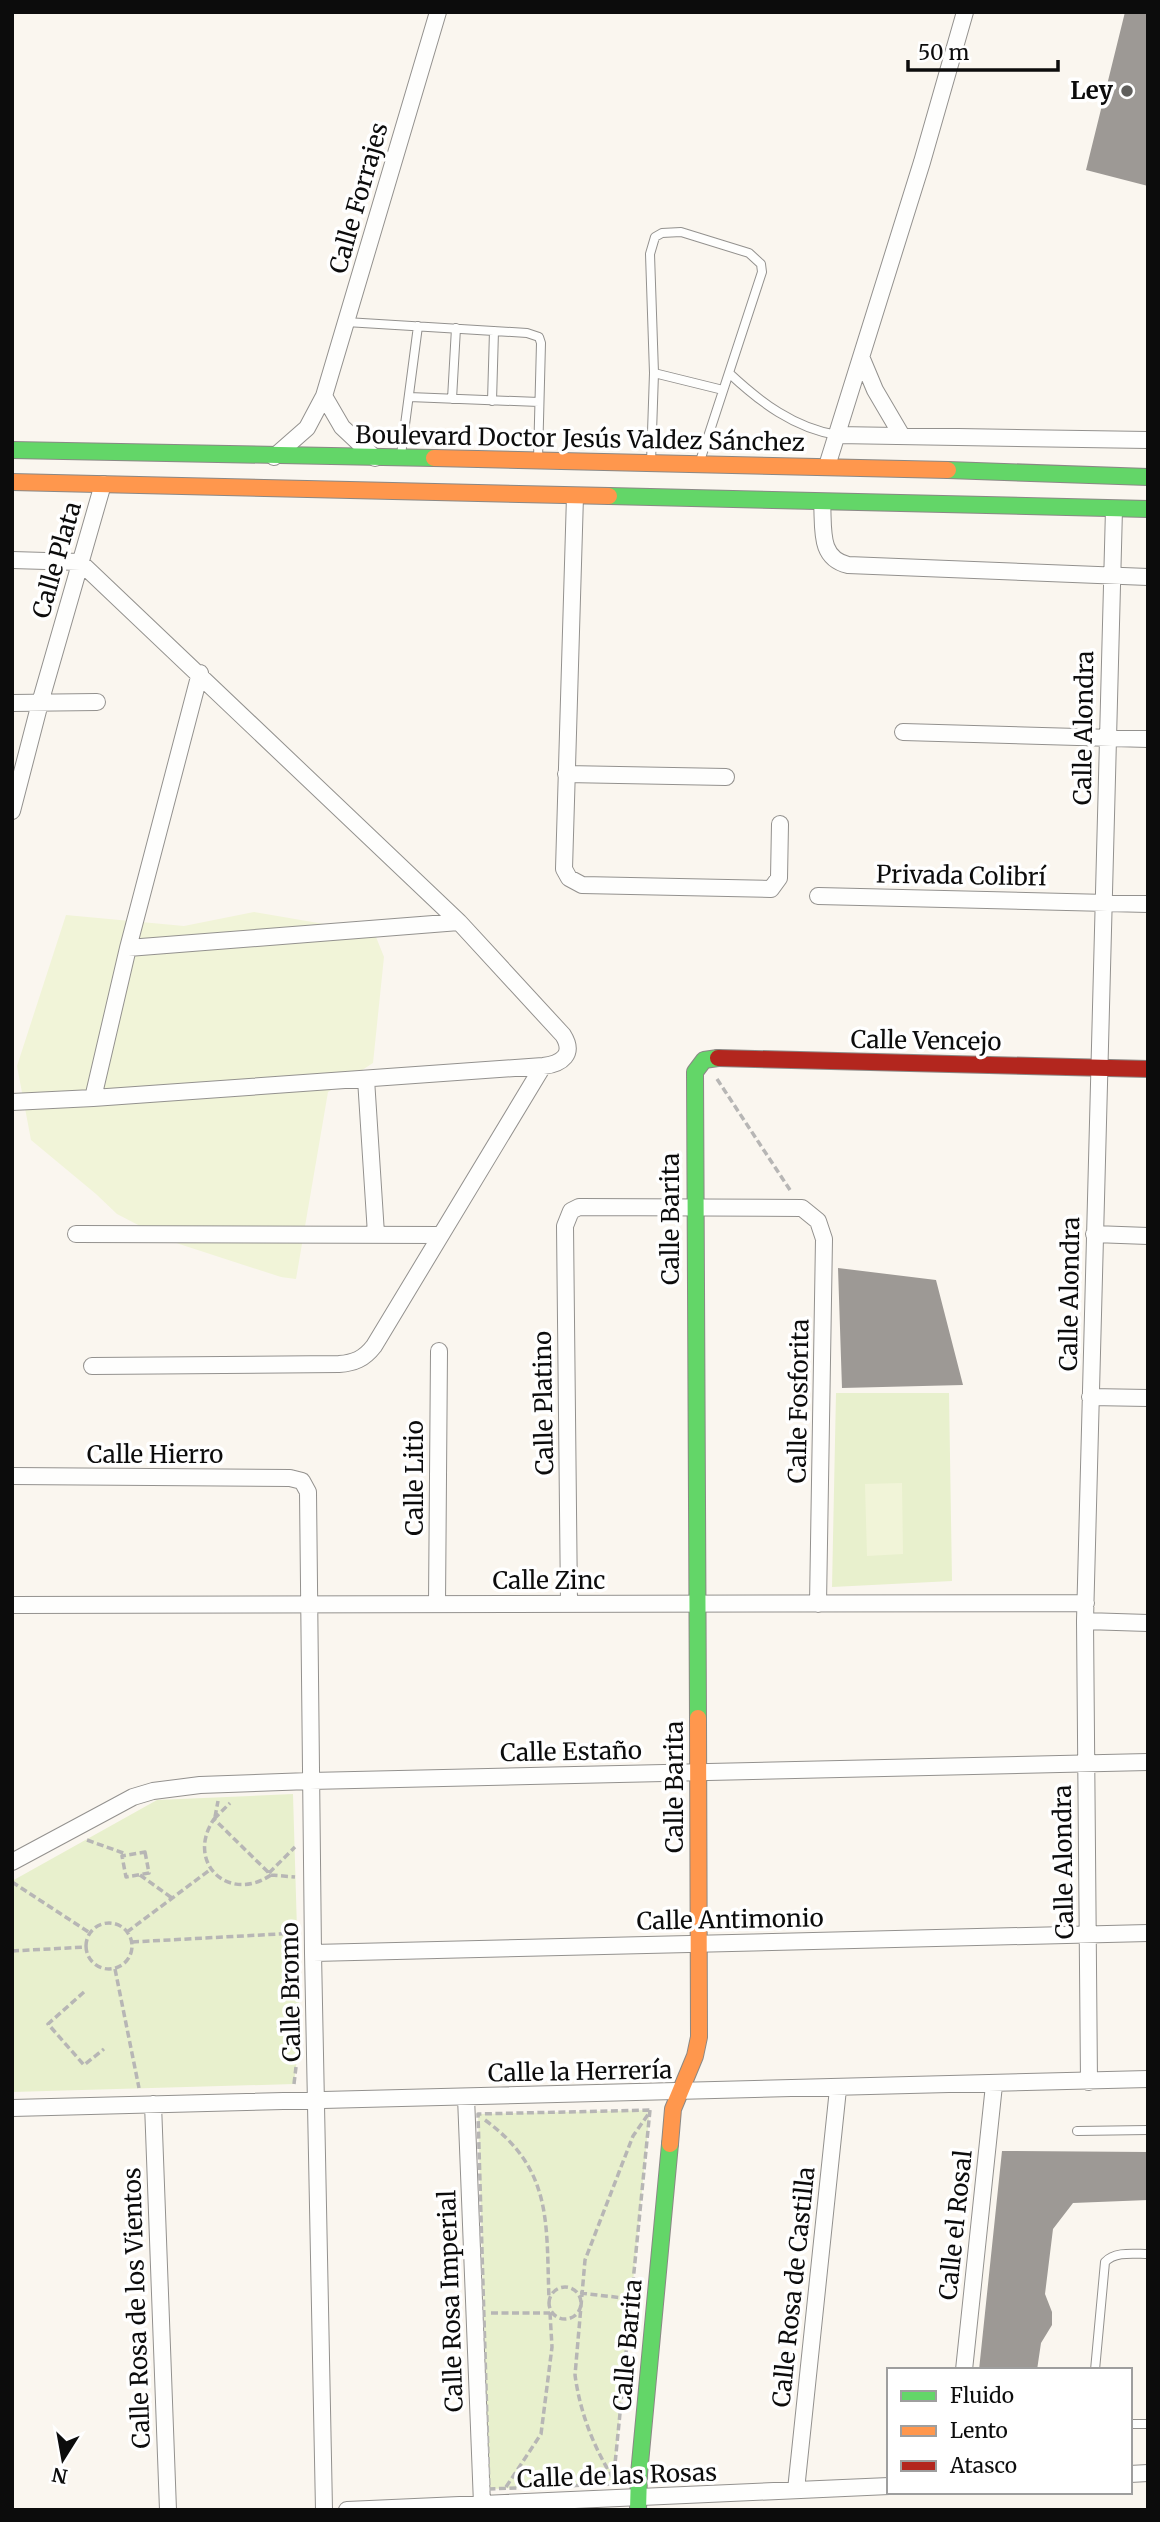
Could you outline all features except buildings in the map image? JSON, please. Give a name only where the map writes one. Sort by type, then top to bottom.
[{"type":"main road","name":"Boulevard Doctor Jesús Valdez Sánchez","points":[[12,450],[827,466],[1148,477]]},
{"type":"main road","points":[[12,482],[1148,509]]},
{"type":"main road","name":"Calle Vencejo","points":[[704,1060],[713,1058],[1148,1069]]},
{"type":"main road","name":"Calle Barita","points":[[638,2504],[671,2124],[678,2093],[695,2056],[699,2037],[694,1080],[695,1072],[704,1060]]},
{"type":"street","name":"Calle Forrajes","points":[[274,457],[307,428],[324,396],[438,12]]},
{"type":"street","points":[[827,466],[862,359],[965,12]]},
{"type":"street","points":[[862,359],[875,390],[902,436]]},
{"type":"street","points":[[324,396],[342,427],[375,458]]},
{"type":"street","points":[[837,435],[1148,440]]},
{"type":"street","name":"Calle Plata","points":[[12,811],[40,702],[103,484]]},
{"type":"street","points":[[575,496],[564,869],[569,877],[582,884],[771,888],[779,878],[780,824]]},
{"type":"street","points":[[822,502],[828,555],[836,562],[848,565],[1148,577]]},
{"type":"street","name":"Calle Alondra","points":[[1090,2081],[1085,1621],[1110,576],[1114,509]]},
{"type":"street","points":[[12,560],[80,562],[459,922],[567,1041],[568,1051],[564,1059],[556,1065],[12,1102]]},
{"type":"street","points":[[93,1098],[128,948],[200,674]]},
{"type":"street","points":[[12,703],[97,702]]},
{"type":"street","points":[[903,732],[1148,739]]},
{"type":"street","points":[[566,774],[726,778]]},
{"type":"street","name":"Privada Colibrí","points":[[818,896],[1148,904]]},
{"type":"street","points":[[128,948],[459,922]]},
{"type":"street","points":[[92,1366],[352,1363],[368,1354],[544,1066]]},
{"type":"street","points":[[366,1079],[376,1234]]},
{"type":"street","points":[[694,1206],[802,1208]]},
{"type":"street","name":"Calle Platino","points":[[569,1604],[565,1226],[571,1211],[579,1207],[694,1206]]},
{"type":"street","name":"Calle Fosforita","points":[[802,1208],[818,1220],[824,1239],[818,1604]]},
{"type":"street","points":[[76,1234],[441,1235]]},
{"type":"street","points":[[1094,1234],[1148,1236]]},
{"type":"street","name":"Calle Litio","points":[[437,1604],[439,1351]]},
{"type":"street","points":[[1090,1397],[1148,1398]]},
{"type":"street","name":"Calle Hierro","points":[[12,1476],[297,1479]]},
{"type":"street","name":"Calle Bromo","points":[[297,1479],[306,1486],[308,1492],[310,1782],[324,2510]]},
{"type":"street","name":"Calle Zinc","points":[[12,1605],[1086,1603]]},
{"type":"street","points":[[1085,1621],[1148,1623]]},
{"type":"street","name":"Calle Estaño","points":[[18,1869],[107,1811],[153,1791],[200,1785],[1148,1762]]},
{"type":"street","name":"Calle Antimonio","points":[[313,1953],[1148,1933]]},
{"type":"street","name":"Calle la Herrería","points":[[12,2108],[1148,2080]]},
{"type":"street","name":"Calle el Rosal","points":[[964,2368],[994,2085]]},
{"type":"street","name":"Calle Rosa de Castilla","points":[[796,2490],[838,2089]]},
{"type":"street","name":"Calle Rosa Imperial","points":[[466,2097],[482,2504]]},
{"type":"street","name":"Calle Rosa de los Vientos","points":[[153,2104],[167,2510]]},
{"type":"street","name":"Calle de las Rosas","points":[[347,2510],[482,2504],[638,2504],[796,2490],[887,2486]]},
{"type":"lane","points":[[651,463],[654,373],[650,254],[655,237],[681,232],[749,253],[761,264],[762,272],[700,464]]},
{"type":"lane","points":[[346,322],[527,333],[539,337],[538,461]]},
{"type":"lane","points":[[400,459],[418,326]]},
{"type":"lane","points":[[452,399],[456,328]]},
{"type":"lane","points":[[492,401],[494,331]]},
{"type":"lane","points":[[654,373],[723,390]]},
{"type":"lane","points":[[729,373],[748,391],[785,417],[808,428],[837,435]]},
{"type":"lane","points":[[409,397],[539,402]]},
{"type":"lane","points":[[1077,2132],[1148,2130]]},
{"type":"lane","points":[[1095,2368],[1105,2262],[1117,2255],[1148,2254]]},
{"type":"path","points":[[704,1060],[802,1208]]},
{"type":"path","points":[[207,1798],[219,1797],[214,1819]]},
{"type":"path","points":[[235,1797],[207,1830],[205,1857],[211,1869],[233,1885],[246,1886],[260,1882],[295,1847],[295,1857]]},
{"type":"path","points":[[214,1819],[270,1874],[296,1878],[295,1867]]},
{"type":"path","points":[[98,1833],[86,1840],[128,1855]]},
{"type":"path","points":[[145,1852],[149,1873],[139,1875],[125,1877],[122,1856],[145,1852]]},
{"type":"path","points":[[18,1869],[12,1882],[90,1933]]},
{"type":"path","points":[[127,1932],[211,1869]]},
{"type":"path","points":[[139,1875],[172,1898]]},
{"type":"path","points":[[103,1924],[118,1925],[127,1932],[132,1942],[130,1957],[116,1969],[97,1966],[87,1955],[90,1933],[103,1924]]},
{"type":"path","points":[[132,1942],[297,1933],[298,1945]]},
{"type":"path","points":[[12,1951],[86,1947]]},
{"type":"path","points":[[116,1969],[139,2088]]},
{"type":"path","points":[[84,1992],[48,2024],[84,2065],[104,2049]]},
{"type":"path","points":[[294,2084],[297,2058]]},
{"type":"path","points":[[650,2109],[613,2484],[489,2489],[478,2116],[650,2109]]},
{"type":"path","points":[[614,2480],[590,2436],[577,2389],[575,2375],[580,2293],[587,2251],[633,2136],[649,2113]]},
{"type":"path","points":[[478,2116],[511,2141],[523,2155],[538,2187],[545,2223],[552,2347],[541,2434],[505,2488]]},
{"type":"path","points":[[548,2299],[559,2287],[570,2287],[580,2293],[655,2300]]},
{"type":"path","points":[[484,2313],[551,2313],[558,2318],[569,2318],[578,2313],[581,2303]]},
{"type":"green space","points":[[254,912],[336,926],[376,937],[384,957],[373,1063],[328,1092],[296,1279],[281,1277],[167,1240],[117,1214],[31,1140],[17,1066],[66,915],[184,926]]},
{"type":"green space","points":[[836,1393],[949,1393],[952,1581],[832,1587]]},
{"type":"green space","points":[[902,1483],[903,1554],[867,1556],[865,1484]]},
{"type":"green space","points":[[293,1794],[300,2032],[294,2084],[12,2092],[12,1881],[157,1800]]},
{"type":"green space","points":[[650,2110],[613,2484],[489,2489],[478,2114]]},
{"type":"traffic: fast","points":[[12,450],[434,458]]},
{"type":"traffic: fast","points":[[948,470],[1148,477]]},
{"type":"traffic: fast","points":[[609,496],[1148,509]]},
{"type":"traffic: fast","points":[[698,1718],[695,1072],[704,1060],[718,1058]]},
{"type":"traffic: fast","points":[[638,2510],[639,2474],[670,2144]]},
{"type":"traffic: slow","points":[[434,458],[948,470]]},
{"type":"traffic: slow","points":[[12,482],[609,496]]},
{"type":"traffic: slow","points":[[670,2144],[673,2109],[695,2056],[699,2037],[698,1718]]},
{"type":"traffic: jam","points":[[718,1058],[1148,1069]]},
{"type":"place","name":"Ley","points":[[1127,91]]}]
